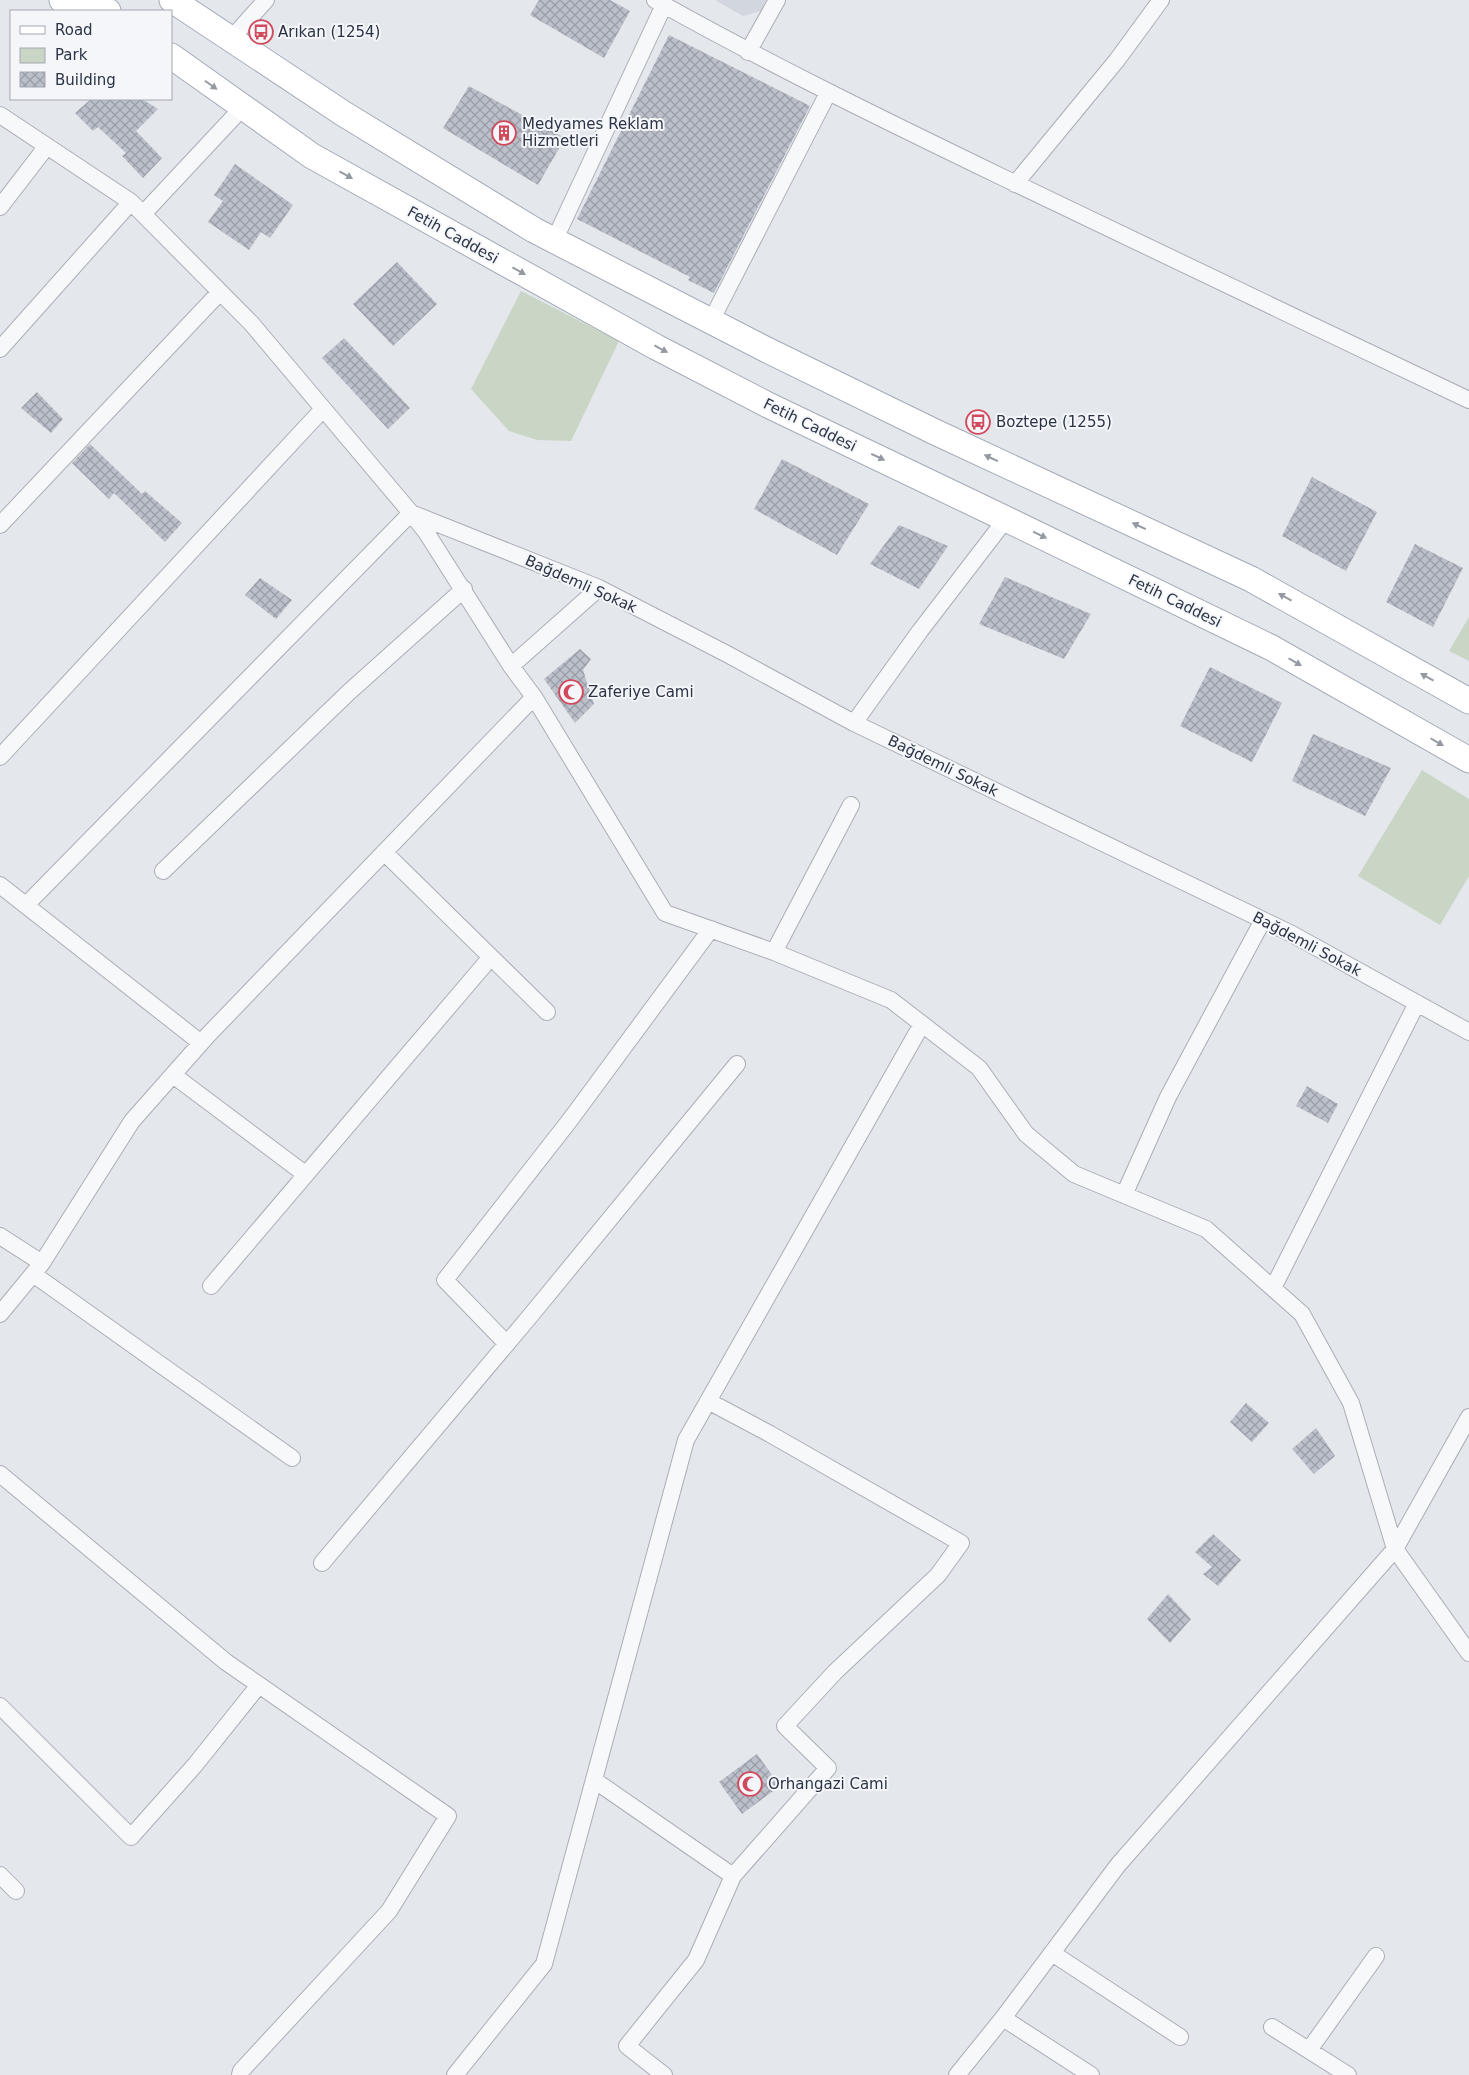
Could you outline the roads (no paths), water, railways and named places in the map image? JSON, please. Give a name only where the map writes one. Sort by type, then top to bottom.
[{"type":"main road","points":[[62,0],[80,10]]},
{"type":"main road","points":[[92,0],[107,10]]},
{"type":"main road","points":[[172,0],[344,114],[554,241],[935,432],[1252,579],[1469,701]]},
{"type":"main road","name":"Fetih Caddesi","points":[[172,57],[312,156],[656,347],[770,406],[1272,648],[1469,760]]},
{"type":"street","points":[[231,39],[266,0]]},
{"type":"street","points":[[748,52],[777,0]]},
{"type":"street","points":[[1016,184],[1117,60],[1161,0]]},
{"type":"street","points":[[554,241],[659,3],[828,93],[1469,400]]},
{"type":"street","points":[[711,321],[828,93]]},
{"type":"street","points":[[0,350],[137,208],[243,107]]},
{"type":"street","points":[[0,114],[137,208],[251,323],[411,513],[426,532],[511,666],[534,697],[665,913],[774,952],[891,1000],[979,1068],[1026,1134],[1074,1174],[1206,1229],[1302,1314],[1351,1403],[1396,1549],[1469,1653]]},
{"type":"street","points":[[0,207],[47,146]]},
{"type":"street","points":[[0,525],[220,292]]},
{"type":"street","points":[[0,757],[323,409]]},
{"type":"street","points":[[26,905],[411,513]]},
{"type":"street","name":"Bağdemli Sokak","points":[[411,513],[599,588],[727,654],[854,723],[1263,920],[1469,1032]]},
{"type":"street","points":[[854,723],[920,631],[1006,519]]},
{"type":"street","points":[[511,666],[599,588]]},
{"type":"street","points":[[163,871],[349,692],[464,590]]},
{"type":"street","points":[[0,1314],[37,1269],[132,1121],[201,1043],[534,697]]},
{"type":"street","points":[[774,952],[851,805]]},
{"type":"street","points":[[384,852],[546,1012]]},
{"type":"street","points":[[0,885],[201,1043]]},
{"type":"street","points":[[1124,1195],[1168,1097],[1263,920]]},
{"type":"street","points":[[507,1344],[445,1280],[570,1120],[711,929]]},
{"type":"street","points":[[211,1286],[491,957]]},
{"type":"street","points":[[1273,1288],[1417,1003]]},
{"type":"street","points":[[455,2075],[544,1964],[686,1440],[922,1024]]},
{"type":"street","points":[[322,1563],[507,1344],[737,1064]]},
{"type":"street","points":[[172,1076],[305,1174]]},
{"type":"street","points":[[0,1236],[37,1269],[292,1458]]},
{"type":"street","points":[[664,2075],[628,2046],[696,1960],[733,1876],[828,1768],[785,1726],[834,1672],[938,1575],[960,1543],[770,1434],[708,1401]]},
{"type":"street","points":[[957,2075],[1003,2018],[1118,1865],[1396,1549],[1469,1417]]},
{"type":"street","points":[[0,1474],[226,1662],[448,1816],[389,1911],[241,2070],[240,2075]]},
{"type":"street","points":[[0,1706],[131,1837],[195,1765],[259,1685]]},
{"type":"street","points":[[594,1780],[733,1876]]},
{"type":"street","points":[[0,1875],[16,1891]]},
{"type":"street","points":[[1052,1953],[1180,2038]]},
{"type":"street","points":[[1309,2050],[1376,1956]]},
{"type":"street","points":[[1003,2018],[1091,2075]]},
{"type":"street","points":[[1272,2027],[1348,2075]]},
{"type":"place","name":"Arıkan (1254)","points":[[261,32]]},
{"type":"place","name":"Medyames Reklam Hizmetleri","points":[[504,133]]},
{"type":"place","name":"Boztepe (1255)","points":[[978,422]]},
{"type":"place","name":"Zaferiye Cami","points":[[571,692]]},
{"type":"place","name":"Orhangazi Cami","points":[[750,1784]]}]
